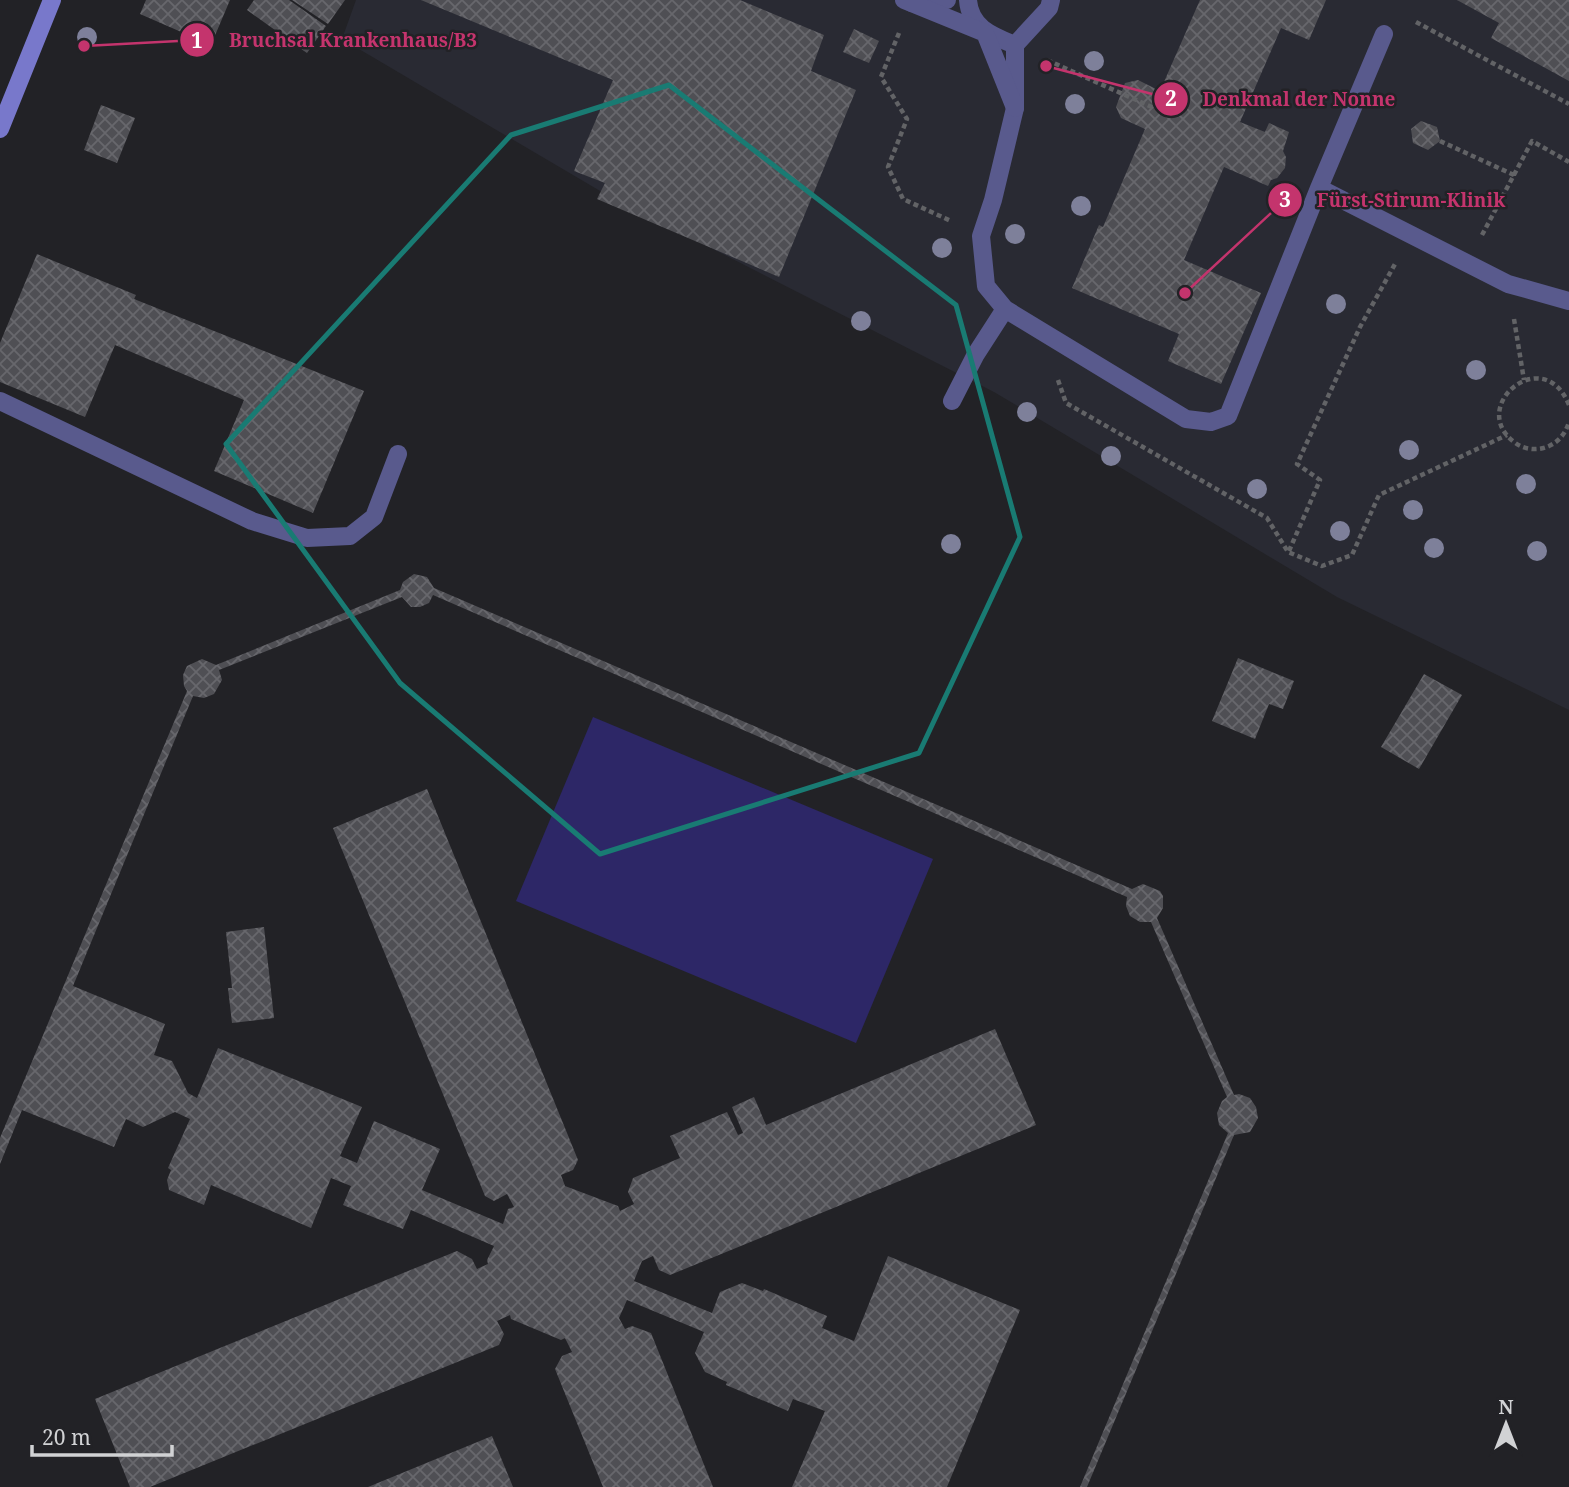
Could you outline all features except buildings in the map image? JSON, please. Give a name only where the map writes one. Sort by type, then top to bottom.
[{"type":"main road","points":[[0,129],[52,0]]},
{"type":"street","points":[[908,2],[947,0]]},
{"type":"street","points":[[968,0],[969,10],[985,33],[1015,108]]},
{"type":"street","points":[[1051,0],[1049,8],[1015,45],[1015,108],[993,200],[981,236],[986,286],[1005,309],[1043,333],[1186,419],[1211,422],[1228,416],[1384,34]]},
{"type":"street","points":[[908,2],[1015,45]]},
{"type":"street","points":[[1319,188],[1508,284],[1569,301]]},
{"type":"street","points":[[952,401],[976,354],[1005,309]]},
{"type":"street","points":[[0,401],[251,521],[307,537],[349,536],[374,517],[398,454]]},
{"type":"path","points":[[908,2],[881,77],[907,119],[888,167],[903,198],[981,236]]},
{"type":"path","points":[[1384,34],[1393,10],[1569,104]]},
{"type":"path","points":[[1015,45],[1154,108]]},
{"type":"path","points":[[1440,141],[1514,175]]},
{"type":"path","points":[[1467,264],[1532,141],[1569,162]]},
{"type":"path","points":[[1288,551],[1320,480],[1297,464],[1360,327],[1411,235]]},
{"type":"path","points":[[1508,284],[1524,380]]},
{"type":"path","points":[[1043,333],[1066,403],[1267,518],[1288,551],[1322,566],[1352,555],[1379,495],[1507,435]]},
{"type":"path","points":[[1569,403],[1558,387],[1548,380],[1536,378],[1524,380],[1505,394],[1500,406],[1500,419],[1507,435],[1519,446],[1541,449],[1561,438],[1569,422]]},
{"type":"highlighted area","points":[[669,85],[956,305],[1020,537],[919,753],[600,854],[400,683],[226,444],[511,135]]},
{"type":"shaded area","points":[[356,0],[1569,0],[1569,710],[1337,597],[994,392],[607,195],[342,39]]},
{"type":"shaded area","points":[[593,717],[933,859],[856,1043],[516,901]]},
{"type":"place","name":"Bruchsal Krankenhaus/B3","points":[[84,46]]},
{"type":"place","name":"Denkmal der Nonne","points":[[1046,66]]},
{"type":"place","name":"Fürst-Stirum-Klinik","points":[[1185,293]]}]
